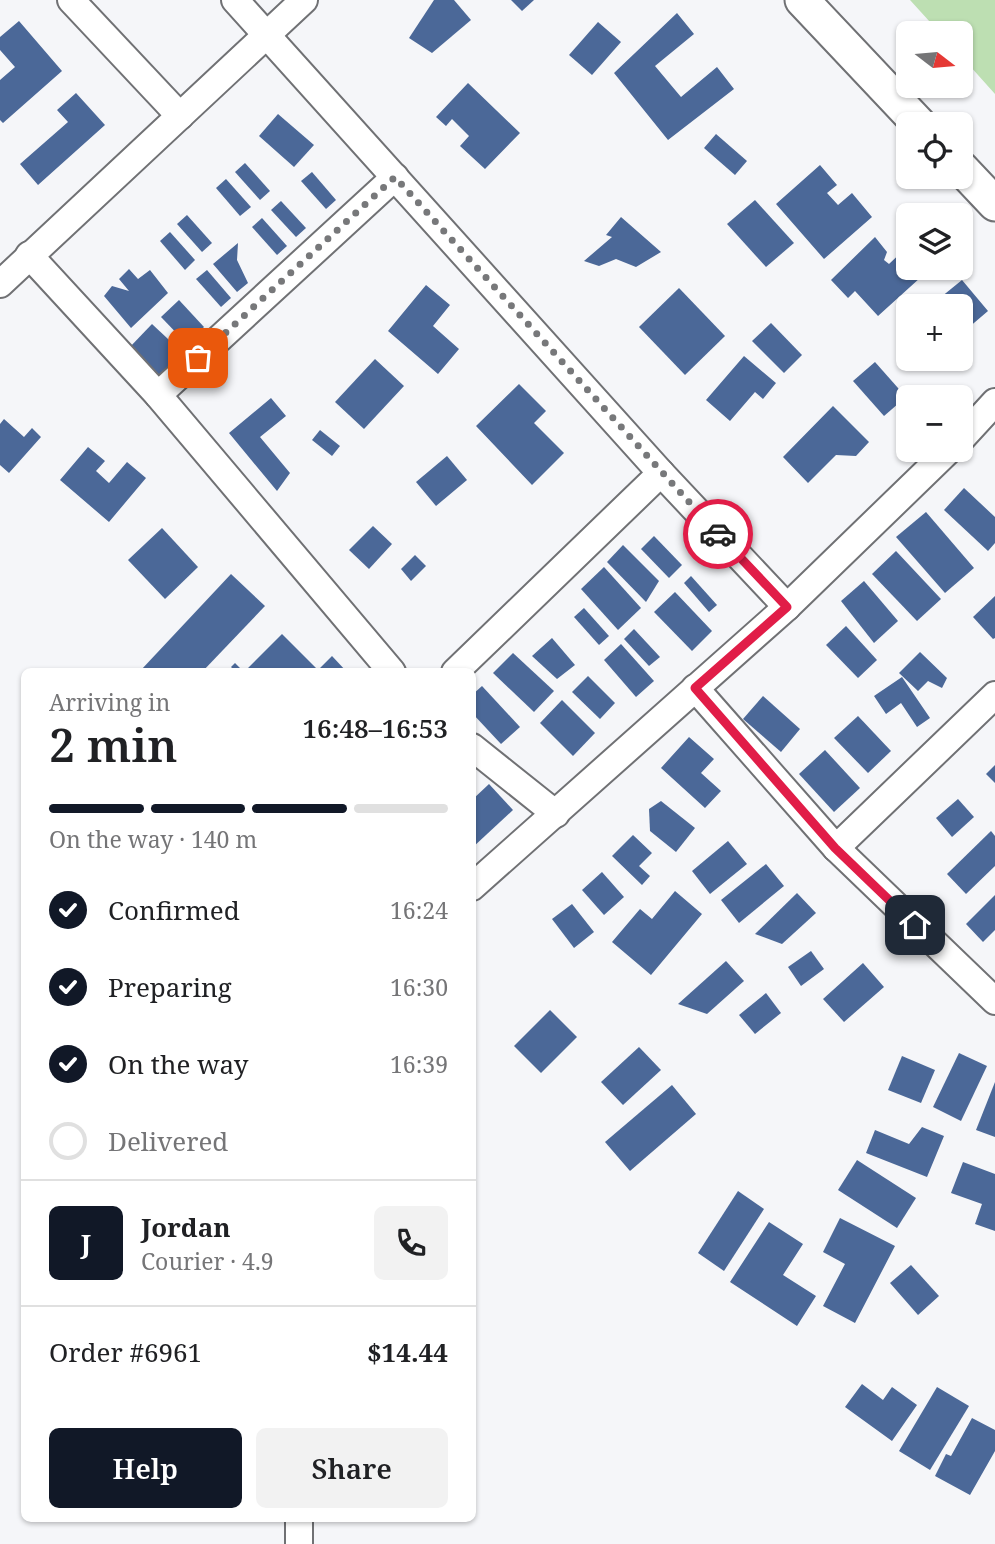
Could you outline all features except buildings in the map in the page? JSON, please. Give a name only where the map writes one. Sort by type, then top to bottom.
[{"type":"street","points":[[71,0],[180,116]]},
{"type":"street","points":[[235,0],[661,473],[787,607]]},
{"type":"street","points":[[0,284],[304,0]]},
{"type":"street","points":[[802,0],[908,112]]},
{"type":"street","points":[[158,395],[395,177]]},
{"type":"street","points":[[973,181],[995,204]]},
{"type":"street","points":[[29,255],[158,395],[390,668]]},
{"type":"street","points":[[973,426],[995,402]]},
{"type":"street","points":[[476,884],[787,607],[937,462]]},
{"type":"street","points":[[459,668],[661,473]]},
{"type":"street","points":[[695,688],[835,848],[995,1001]]},
{"type":"street","points":[[835,848],[995,695]]},
{"type":"street","points":[[476,750],[556,814]]},
{"type":"street","points":[[299,1522],[299,1544]]},
{"type":"green space","points":[[910,0],[995,0],[995,94],[973,69],[973,21],[929,21]]},
{"type":"way so far","points":[[198,358],[395,177],[718,534]]},
{"type":"route","points":[[718,534],[787,607],[695,688],[835,848],[915,925]]}]
